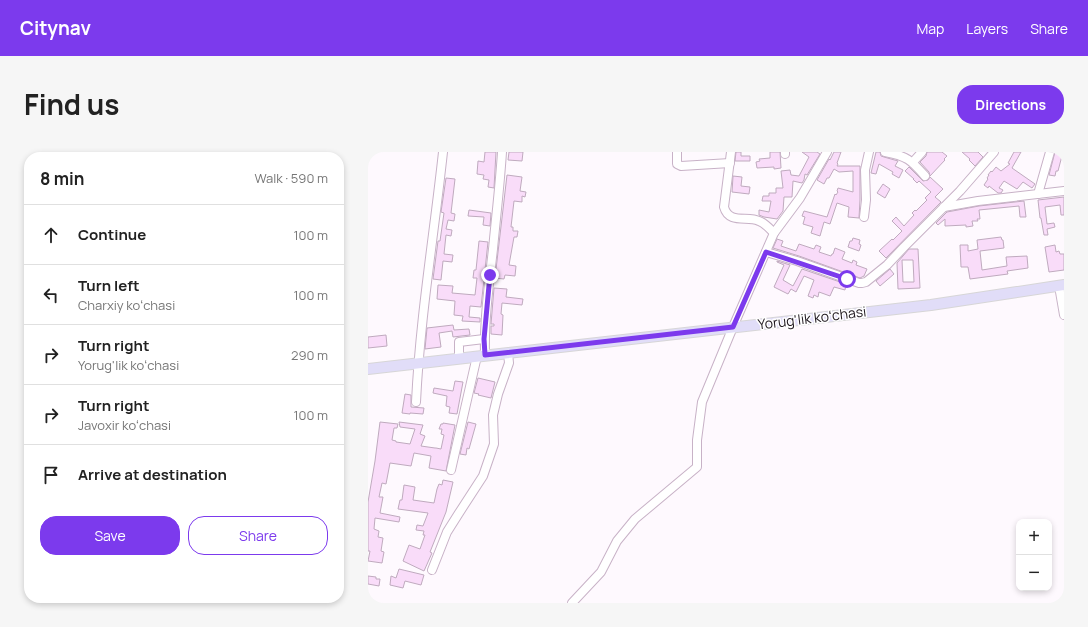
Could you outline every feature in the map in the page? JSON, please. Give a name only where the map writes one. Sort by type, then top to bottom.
[{"type":"main road","name":"Yorug'lik koʻchasi","points":[[368,368],[931,304],[1062,285]]},
{"type":"street","points":[[416,402],[418,363],[443,152]]},
{"type":"street","points":[[451,470],[481,356],[484,339],[502,152]]},
{"type":"street","points":[[677,152],[677,164],[681,166],[730,163]]},
{"type":"street","points":[[731,152],[724,207],[726,212],[730,216],[741,219],[759,220],[774,233]]},
{"type":"street","points":[[572,603],[601,572],[618,541],[635,519],[697,467],[697,440],[702,402],[774,233],[800,198],[827,152]]},
{"type":"street","points":[[864,217],[866,200],[865,170],[869,152]]},
{"type":"street","points":[[885,152],[899,154],[913,162],[925,176]]},
{"type":"street","points":[[913,162],[922,152]]},
{"type":"street","points":[[766,252],[862,283],[866,282],[887,265],[965,185],[994,152]]},
{"type":"street","points":[[1038,194],[1050,152]]},
{"type":"street","points":[[944,207],[978,201],[1064,191]]},
{"type":"street","points":[[1062,285],[1064,315]]},
{"type":"street","points":[[459,358],[460,342],[484,339]]},
{"type":"street","points":[[432,570],[447,532],[483,476],[494,444],[493,415],[498,394],[509,363],[508,353]]},
{"type":"building","points":[[485,152],[496,152],[494,188],[488,187],[489,180],[483,179],[484,175],[477,174],[478,161],[484,162]]},
{"type":"building","points":[[509,152],[523,152],[522,161],[508,160]]},
{"type":"building","points":[[736,152],[741,152],[741,156],[750,156],[750,161],[735,161]]},
{"type":"building","points":[[770,152],[780,152],[781,168],[757,168],[756,162],[760,161],[759,159],[770,158]]},
{"type":"building","points":[[802,152],[817,152],[820,154],[807,175],[805,174],[802,183],[793,181],[792,197],[784,197],[783,211],[777,219],[759,215],[759,210],[769,212],[771,201],[762,201],[763,196],[769,196],[769,193],[776,193],[776,188],[783,188],[781,171],[790,170],[791,175],[799,176],[809,157]]},
{"type":"building","points":[[834,152],[841,152],[837,166],[860,166],[859,218],[848,217],[849,207],[837,203],[830,224],[824,222],[820,236],[811,233],[813,227],[803,224],[805,217],[802,216],[804,211],[827,217],[835,194],[836,195],[838,192],[838,188],[853,192],[853,171],[839,172],[834,169],[824,184],[817,180]]},
{"type":"building","points":[[876,152],[880,152],[881,156],[898,161],[895,166],[903,170],[899,178],[892,174],[893,172],[879,164],[876,174],[871,173]]},
{"type":"building","points":[[927,152],[942,152],[947,156],[930,176],[929,172],[920,162],[926,156]]},
{"type":"building","points":[[962,152],[978,152],[983,157],[975,166]]},
{"type":"building","points":[[1014,152],[1021,152],[1012,168],[1035,184],[1032,188],[1023,182],[1017,189],[1004,181],[999,188],[1003,190],[1001,193],[998,193],[989,186],[988,188],[984,185],[991,171],[992,172],[996,167],[1001,171],[1010,164],[1008,163]]},
{"type":"building","points":[[1055,152],[1063,152],[1058,171],[1056,171],[1055,176],[1049,175]]},
{"type":"building","points":[[909,167],[923,181],[928,180],[930,177],[943,189],[935,197],[941,202],[886,258],[879,251],[902,231],[892,221],[896,217],[904,226],[914,215],[912,213],[927,200],[925,198],[931,192],[919,181],[917,183],[905,171]]},
{"type":"building","points":[[507,175],[522,177],[520,191],[526,192],[525,197],[522,196],[522,202],[514,201],[511,227],[513,227],[513,231],[518,231],[517,237],[514,237],[509,265],[516,266],[515,276],[505,275],[504,279],[495,278]]},
{"type":"building","points":[[733,176],[742,177],[741,186],[750,187],[749,194],[732,192]]},
{"type":"building","points":[[446,178],[455,179],[451,213],[455,214],[454,221],[448,220],[446,229],[452,230],[451,236],[446,235],[444,254],[453,255],[452,262],[443,261],[441,280],[433,279],[438,241],[440,241],[444,213],[441,212]]},
{"type":"building","points":[[883,184],[890,189],[885,198],[877,193]]},
{"type":"building","points":[[1064,197],[1064,215],[1061,215],[1060,205],[1045,207],[1047,224],[1054,223],[1055,227],[1047,229],[1048,235],[1044,235],[1038,200]]},
{"type":"building","points":[[1024,201],[1026,217],[1020,217],[1019,206],[979,210],[980,219],[977,219],[978,221],[972,221],[973,226],[945,226],[945,219],[938,225],[936,223],[947,212],[979,206]]},
{"type":"building","points":[[469,210],[491,213],[490,226],[483,225],[484,217],[468,216]]},
{"type":"building","points":[[1001,237],[1004,248],[980,251],[982,270],[1007,266],[1006,257],[1027,256],[1028,268],[1007,271],[1008,274],[970,279],[968,267],[961,267],[960,245],[968,245],[968,251],[978,249],[977,240]]},
{"type":"building","points":[[853,238],[860,240],[859,244],[861,245],[859,251],[848,247]]},
{"type":"building","points":[[777,239],[783,241],[781,246],[796,251],[799,244],[814,249],[816,245],[821,247],[819,252],[831,256],[835,248],[845,252],[842,259],[852,263],[853,260],[857,262],[856,265],[867,269],[864,276],[860,278],[773,248]]},
{"type":"building","points":[[479,241],[488,242],[481,307],[470,306],[469,317],[480,318],[480,322],[462,321],[463,316],[454,315],[455,301],[437,299],[438,285],[453,286],[452,293],[475,295],[477,278],[473,278],[474,270],[476,270]]},
{"type":"building","points":[[1055,245],[1056,252],[1059,251],[1060,254],[1064,254],[1064,270],[1049,272],[1045,247]]},
{"type":"building","points":[[909,249],[918,249],[920,288],[898,289],[897,263]],"holes":[[[902,260],[913,260],[914,282],[903,282]]]},
{"type":"building","points":[[777,261],[790,265],[783,280],[793,286],[802,269],[846,284],[845,290],[834,287],[830,296],[819,292],[818,297],[814,295],[813,298],[808,296],[814,280],[804,276],[796,292],[791,289],[788,294],[774,287],[784,265]]},
{"type":"building","points":[[890,269],[894,274],[880,286],[876,281]]},
{"type":"building","points":[[494,288],[507,289],[506,297],[523,299],[522,305],[502,303],[502,335],[491,334],[491,326],[494,326],[494,324],[491,324]]},
{"type":"building","points":[[453,325],[454,330],[469,329],[470,335],[453,337],[452,331],[439,333],[441,347],[425,349],[427,328]]},
{"type":"building","points":[[386,335],[387,346],[368,348],[368,337]]},
{"type":"building","points":[[478,378],[495,382],[491,398],[474,393]]},
{"type":"building","points":[[455,381],[463,382],[457,414],[449,413],[450,407],[446,406],[447,396],[433,393],[434,388],[453,391]]},
{"type":"building","points":[[405,394],[411,395],[411,407],[424,408],[423,414],[402,413]]},
{"type":"building","points":[[380,422],[398,424],[397,428],[394,428],[392,440],[410,444],[415,429],[400,427],[399,422],[423,425],[420,434],[425,436],[421,446],[441,449],[444,435],[441,434],[442,429],[439,429],[441,424],[455,425],[446,471],[429,468],[431,456],[414,453],[411,466],[390,463],[386,484],[382,483],[379,497],[383,497],[380,513],[400,517],[399,522],[375,518],[374,529],[379,531],[378,537],[383,538],[381,551],[384,552],[382,563],[368,561],[370,551],[368,551],[368,502]]},
{"type":"building","points":[[468,422],[476,424],[466,455],[460,454]]},
{"type":"building","points":[[443,480],[453,482],[446,512],[430,552],[432,553],[424,571],[403,561],[409,545],[420,549],[425,535],[423,535],[424,531],[416,530],[417,525],[423,526],[428,513],[398,509],[400,500],[402,500],[404,485],[415,487],[413,500],[434,503],[437,489],[439,484],[442,485]]},
{"type":"building","points":[[399,569],[424,575],[421,585],[405,581],[403,588],[390,585],[391,576],[396,578]]},
{"type":"building","points":[[368,576],[380,579],[379,586],[368,584]]},
{"type":"route","points":[[490,275],[484,339],[485,355],[733,327],[766,252],[797,261],[847,279]]}]
